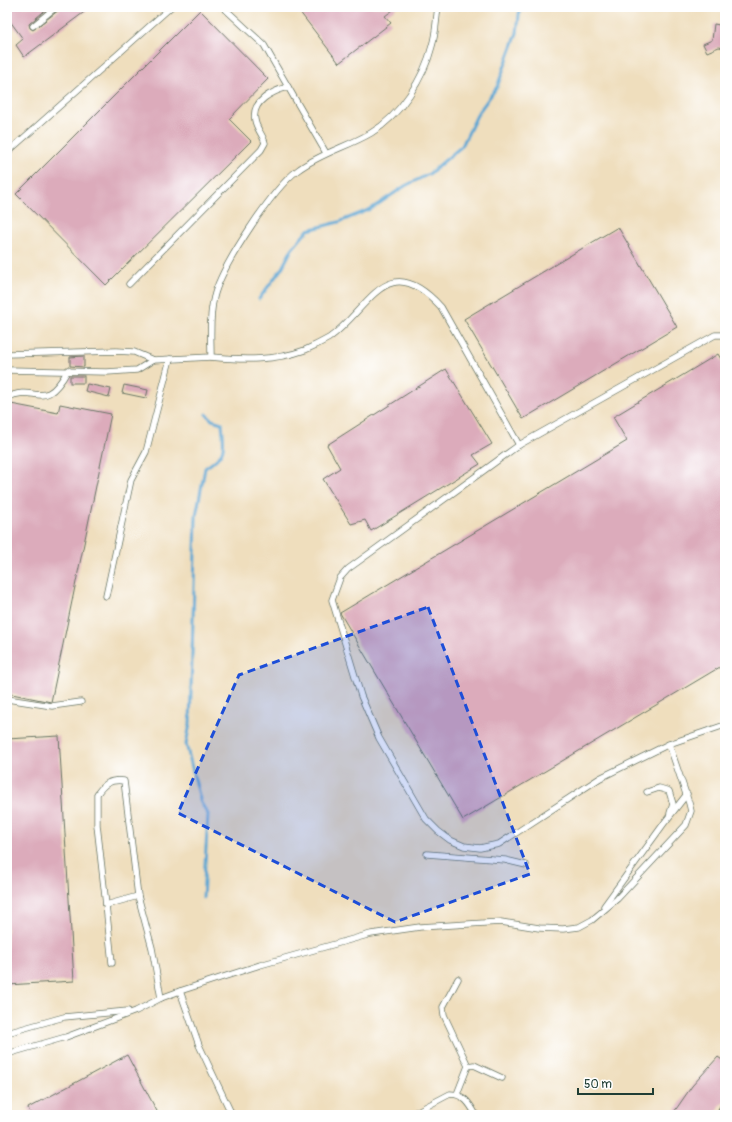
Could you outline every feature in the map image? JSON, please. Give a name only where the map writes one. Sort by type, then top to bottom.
[{"type":"lane","points":[[33,26],[56,7]]},
{"type":"lane","points":[[10,150],[171,7]]},
{"type":"lane","points":[[224,7],[264,45],[326,153]]},
{"type":"lane","points":[[211,358],[211,320],[214,298],[220,279],[278,189],[298,170],[326,153],[372,133],[389,119],[406,98],[421,74],[432,46],[438,7]]},
{"type":"lane","points":[[130,284],[261,150],[265,143],[255,120],[255,110],[266,97],[276,90],[288,88]]},
{"type":"lane","points":[[7,354],[134,352],[153,360],[267,358],[304,350],[329,338],[374,292],[388,283],[398,282],[414,285],[428,293],[441,307],[519,445]]},
{"type":"lane","points":[[725,335],[715,335],[519,445],[348,569],[340,578],[332,600],[361,696],[379,738],[426,819],[450,840],[464,846],[480,848],[499,844],[600,778],[668,744],[725,725]]},
{"type":"lane","points":[[106,596],[131,480],[146,452],[170,359]]},
{"type":"lane","points":[[7,370],[68,370],[107,372],[137,370],[153,360]]},
{"type":"lane","points":[[7,398],[17,393],[46,395],[55,391],[68,370]]},
{"type":"lane","points":[[7,699],[52,706],[81,702]]},
{"type":"lane","points":[[7,1054],[66,1037],[136,1011],[161,998],[180,991],[260,965],[371,934],[420,927],[501,922],[562,929],[579,927],[598,915],[617,899],[686,825],[691,811],[687,794],[668,744]]},
{"type":"lane","points":[[112,963],[97,825],[96,794],[108,782],[117,780],[124,781],[138,896],[152,948],[161,998]]},
{"type":"lane","points":[[647,792],[659,788],[669,791],[673,804],[670,815]]},
{"type":"lane","points":[[598,915],[670,815],[687,794]]},
{"type":"lane","points":[[427,854],[505,860],[526,865]]},
{"type":"lane","points":[[106,905],[138,896]]},
{"type":"lane","points":[[457,1094],[468,1066],[444,1015],[443,1007],[458,979]]},
{"type":"lane","points":[[180,991],[199,1045],[232,1115]]},
{"type":"lane","points":[[7,1033],[64,1017],[136,1011]]},
{"type":"lane","points":[[468,1066],[474,1065],[502,1078]]},
{"type":"lane","points":[[410,1115],[450,1094],[457,1094],[466,1100],[476,1115]]},
{"type":"lane","points":[[719,1115],[725,1106]]},
{"type":"highlighted area","points":[[428,607],[530,874],[395,922],[178,813],[239,675]]},
{"type":"building","points":[[7,7],[49,7],[29,24],[30,28],[33,30],[59,10],[60,7],[91,7],[24,57],[16,45],[23,39],[7,17]]},
{"type":"building","points":[[296,7],[397,7],[385,16],[391,23],[339,63]]},
{"type":"building","points":[[200,10],[268,79],[229,119],[251,141],[106,285],[16,194]]},
{"type":"building","points":[[714,24],[725,26],[725,48],[719,47],[707,52],[703,44],[712,40]]},
{"type":"building","points":[[618,227],[677,327],[523,419],[464,319]]},
{"type":"building","points":[[718,354],[725,366],[725,664],[463,820],[340,613],[627,441],[613,417]]},
{"type":"building","points":[[84,356],[84,367],[70,366],[70,357]]},
{"type":"building","points":[[446,369],[492,444],[473,455],[480,464],[371,531],[365,520],[351,524],[323,479],[340,468],[327,445]]},
{"type":"building","points":[[70,376],[84,376],[84,383],[70,383]]},
{"type":"building","points":[[87,384],[111,389],[109,397],[85,391]]},
{"type":"building","points":[[124,385],[148,390],[146,398],[122,393]]},
{"type":"building","points":[[11,404],[58,413],[60,404],[111,414],[51,702],[7,693],[7,421]]},
{"type":"building","points":[[59,736],[74,981],[7,985],[7,739]]},
{"type":"building","points":[[127,1055],[159,1115],[31,1115],[28,1108]]},
{"type":"building","points":[[718,1057],[725,1062],[725,1101],[721,1104],[715,1115],[672,1115],[692,1086]]},
{"type":"waterway","points":[[259,299],[282,268],[292,249],[308,230],[339,222],[371,209],[405,186],[429,174],[462,146],[478,113],[497,87],[517,33],[520,7]]},
{"type":"waterway","points":[[203,898],[208,814],[201,803],[186,744],[190,724],[196,516],[205,468],[218,458],[224,444],[222,423],[212,420],[206,414]]}]
